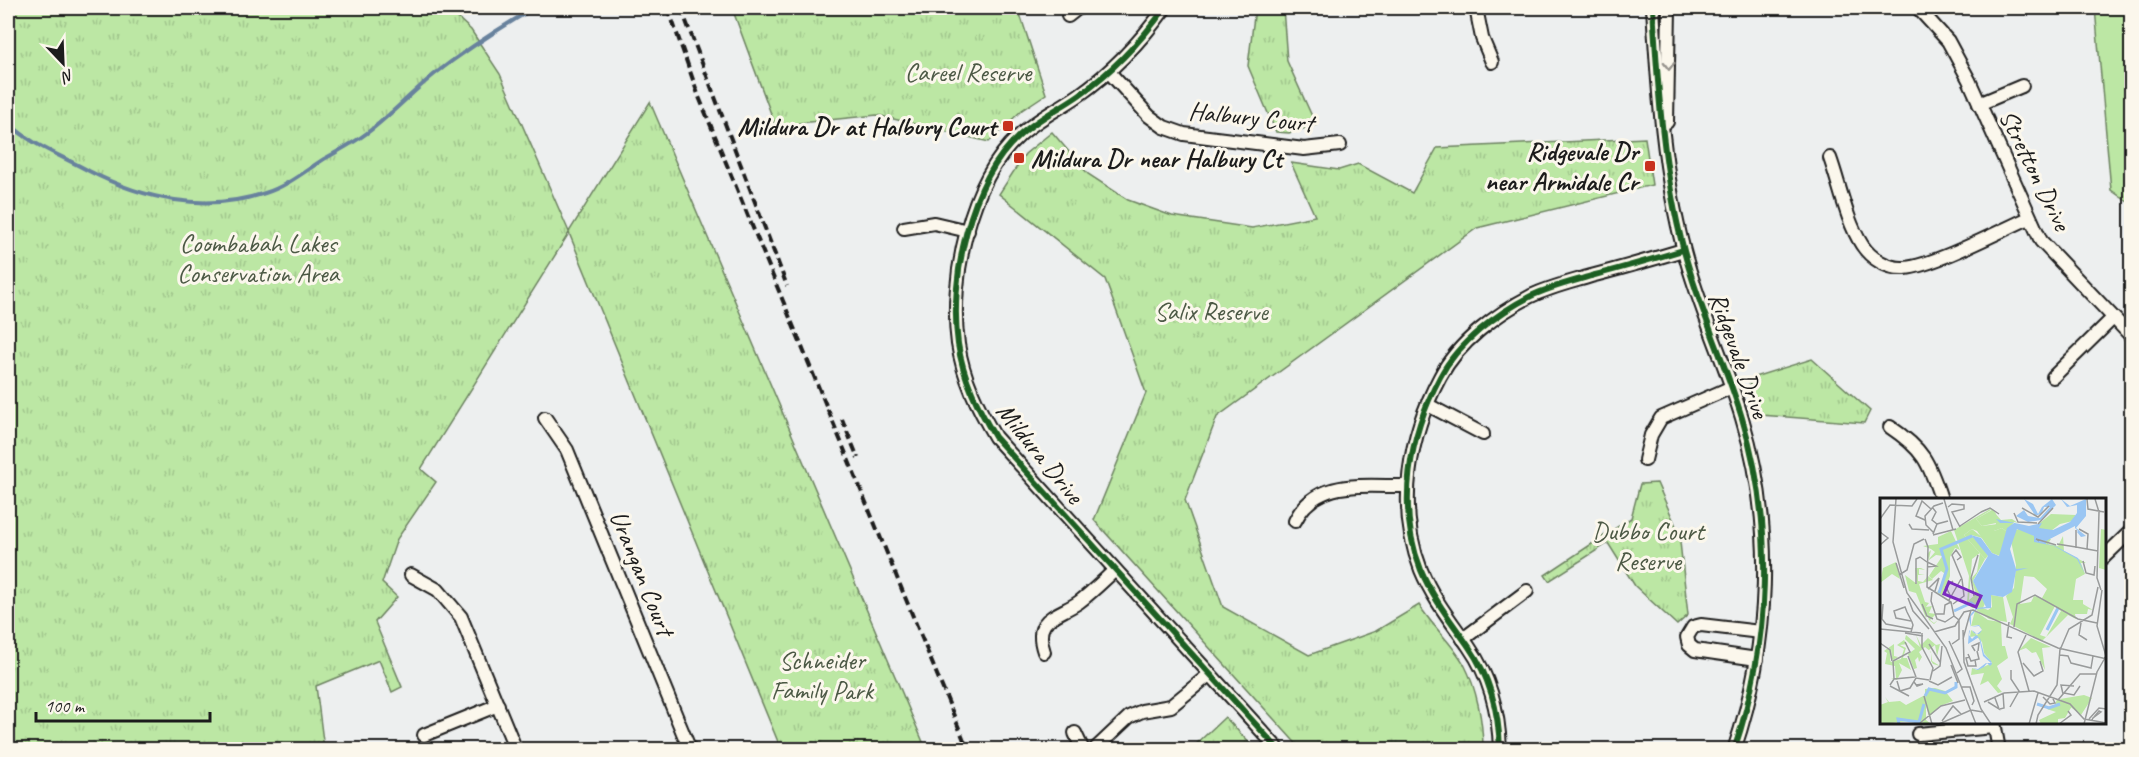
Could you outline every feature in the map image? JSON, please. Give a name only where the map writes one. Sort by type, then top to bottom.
[{"type":"street","points":[[1068,16],[1078,8]]},
{"type":"street","name":"Mildura Drive","points":[[1165,8],[1132,49],[1109,72],[1077,96],[1039,119],[1017,137],[994,166],[983,186],[968,231],[957,284],[958,345],[972,392],[995,437],[1279,750]]},
{"type":"street","points":[[1476,8],[1482,38],[1492,62]]},
{"type":"street","name":"Ridgevale Drive","points":[[1653,8],[1658,99],[1683,250],[1709,329],[1732,387],[1753,460],[1759,490],[1764,571],[1761,632],[1749,701],[1734,750]]},
{"type":"street","name":"Ridgevale Drive","points":[[1666,150],[1669,8]]},
{"type":"street","name":"Stretton Drive","points":[[1918,8],[1948,41],[2041,241],[2132,337]]},
{"type":"street","name":"Halbury Court","points":[[1109,72],[1149,116],[1164,127],[1184,135],[1304,149],[1340,146]]},
{"type":"street","points":[[1979,104],[2022,86]]},
{"type":"street","points":[[1830,158],[1857,237],[1871,256],[1892,267],[1902,268],[1923,264],[2029,218]]},
{"type":"street","points":[[904,228],[934,223],[968,231]]},
{"type":"street","points":[[1500,750],[1497,712],[1490,688],[1480,664],[1436,602],[1421,568],[1408,513],[1408,486],[1414,445],[1428,405],[1441,375],[1458,354],[1492,321],[1511,307],[1533,295],[1564,284],[1683,250]]},
{"type":"street","points":[[2053,377],[2113,318]]},
{"type":"street","points":[[1646,460],[1651,435],[1662,418],[1732,387]]},
{"type":"street","points":[[1428,405],[1483,434]]},
{"type":"street","name":"Urangan Court","points":[[545,418],[567,450],[690,750]]},
{"type":"street","points":[[1890,427],[1910,440],[1926,457],[1941,498]]},
{"type":"street","points":[[1295,521],[1310,500],[1324,490],[1340,487],[1408,486]]},
{"type":"street","points":[[2106,554],[2130,535]]},
{"type":"street","points":[[1044,652],[1041,633],[1044,625],[1053,615],[1081,600],[1115,570]]},
{"type":"street","points":[[411,575],[438,590],[460,617],[516,750]]},
{"type":"street","points":[[1463,639],[1527,591]]},
{"type":"street","points":[[1757,659],[1695,650],[1689,645],[1687,637],[1690,630],[1701,625],[1761,632]]},
{"type":"street","points":[[1094,750],[1129,717],[1142,711],[1171,706],[1210,674]]},
{"type":"street","points":[[424,735],[498,705]]},
{"type":"street","points":[[1918,734],[1994,725],[1999,750]]},
{"type":"street","points":[[1075,733],[1083,750]]},
{"type":"green space","name":"Coombabah Lakes Conservation Area","points":[[8,8],[447,8],[471,30],[500,74],[569,232],[650,102],[926,749],[781,749],[569,233],[421,469],[436,482],[397,539],[382,583],[397,597],[375,622],[402,687],[392,692],[379,660],[316,686],[324,749],[8,749]]},
{"type":"green space","name":"Careel Reserve","points":[[732,8],[1018,8],[1046,94],[1022,110],[989,142],[877,115],[799,123],[777,130]]},
{"type":"green space","points":[[1255,8],[1283,8],[1287,61],[1316,125],[1289,133],[1276,132],[1248,66]]},
{"type":"green space","points":[[2095,8],[2131,8],[2131,204],[2111,190]]},
{"type":"green space","name":"Salix Reserve","points":[[1052,132],[1088,174],[1128,200],[1172,216],[1252,228],[1315,216],[1291,163],[1339,170],[1358,164],[1412,193],[1437,148],[1645,138],[1652,185],[1477,228],[1217,417],[1185,500],[1223,607],[1309,655],[1376,631],[1419,605],[1459,656],[1469,674],[1478,706],[1483,749],[1301,749],[1094,520],[1146,393],[1105,279],[999,194],[1025,154]]},
{"type":"green space","points":[[1812,359],[1870,411],[1864,423],[1760,415],[1748,379]]},
{"type":"green space","name":"Dubbo Court Reserve","points":[[1657,483],[1679,533],[1688,615],[1677,625],[1635,586],[1608,543],[1549,581],[1545,575],[1631,518],[1640,484]]},
{"type":"green space","points":[[1225,717],[1255,749],[1191,749]]},
{"type":"waterway","points":[[8,122],[16,130],[46,149],[131,189],[153,196],[197,202],[242,199],[281,186],[357,140],[448,64],[534,8]]},
{"type":"railway","points":[[668,8],[699,97],[968,750]]},
{"type":"railway","points":[[681,8],[787,286]]},
{"type":"railway","points":[[842,419],[858,458]]},
{"type":"cycle path","points":[[1165,8],[1115,66],[1079,95],[1019,136],[1002,155],[987,178],[975,205],[960,262],[956,319],[958,344],[972,392],[995,437],[1279,750]]},
{"type":"cycle path","points":[[1653,8],[1662,130],[1677,221],[1697,293],[1742,418],[1753,459],[1760,501],[1764,585],[1761,627],[1755,669],[1734,750]]},
{"type":"cycle path","points":[[1500,750],[1495,709],[1483,671],[1431,591],[1413,546],[1408,497],[1414,447],[1420,423],[1440,377],[1457,352],[1468,340],[1505,311],[1553,287],[1683,250]]},
{"type":"place","name":"Mildura Dr at Halbury Court","points":[[1008,126]]},
{"type":"place","name":"Mildura Dr near Halbury Ct","points":[[1019,158]]},
{"type":"place","name":"Ridgevale Dr near Armidale Cr","points":[[1650,166]]},
{"type":"park label","name":"Schneider Family Park","points":[[822,675]]}]
